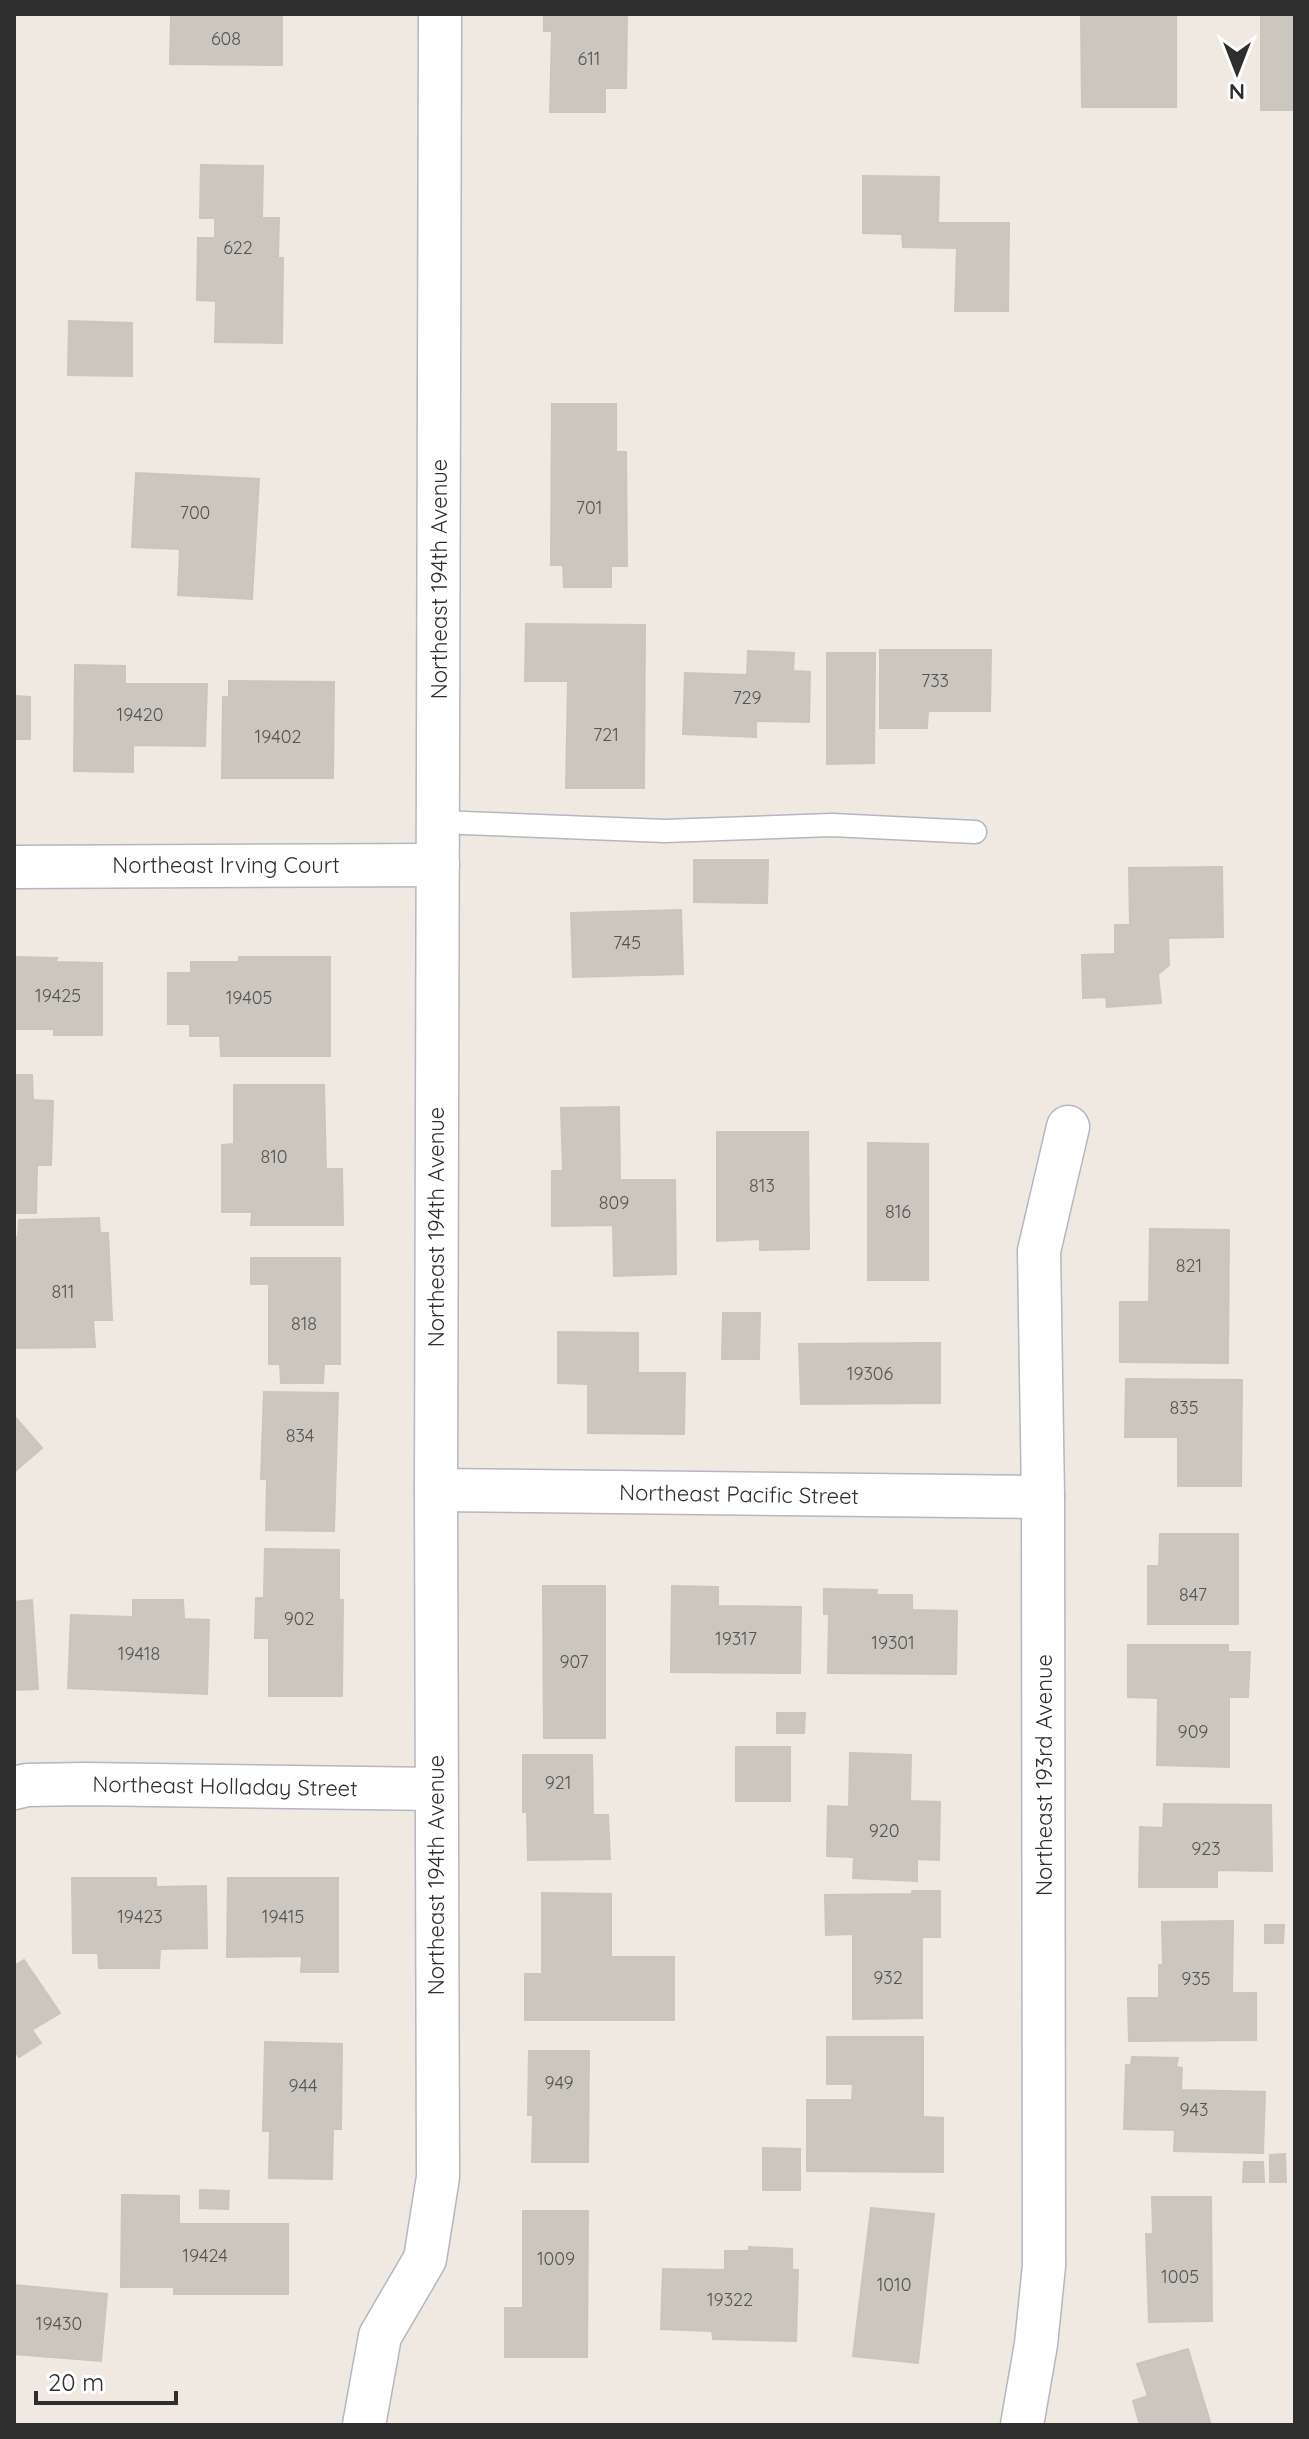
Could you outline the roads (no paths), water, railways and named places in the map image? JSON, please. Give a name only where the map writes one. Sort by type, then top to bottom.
[{"type":"street","name":"Northeast 194th Avenue","points":[[364,2425],[380,2336],[425,2259],[438,2177],[436,1490],[440,14]]},
{"type":"street","name":"Northeast Irving Court","points":[[14,867],[438,865]]},
{"type":"street","name":"Northeast 193rd Avenue","points":[[1022,2425],[1036,2344],[1044,2266],[1043,1497],[1039,1251],[1068,1127]]},
{"type":"street","name":"Northeast Pacific Street","points":[[436,1490],[1043,1497]]},
{"type":"street","name":"Northeast Holladay Street","points":[[14,1788],[85,1784],[436,1789]]},
{"type":"lane","points":[[438,822],[665,831],[832,825],[975,832]]}]
